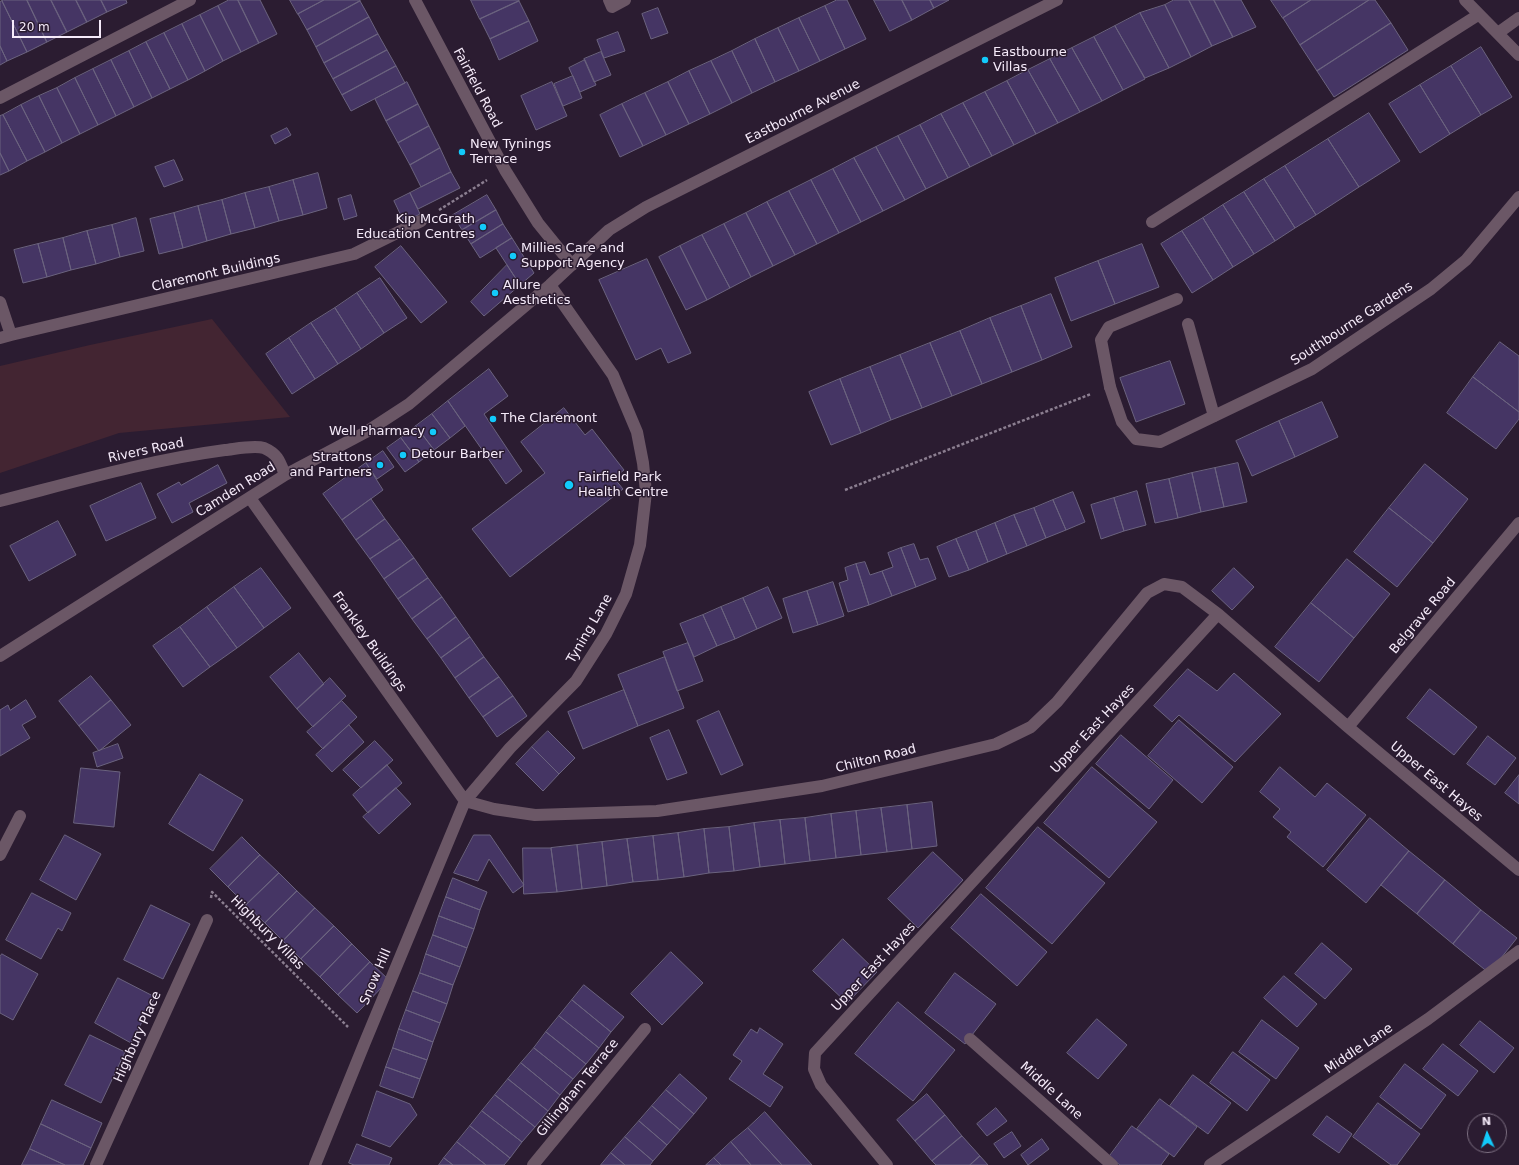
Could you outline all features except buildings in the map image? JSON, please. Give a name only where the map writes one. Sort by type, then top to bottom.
[{"type":"street","points":[[0,98],[190,0]]},
{"type":"street","name":"Fairfield Road","points":[[415,0],[505,170],[538,223],[572,265]]},
{"type":"street","points":[[609,0],[612,7],[625,0]]},
{"type":"street","name":"Eastbourne Avenue","points":[[572,265],[609,230],[646,207],[1057,0]]},
{"type":"street","points":[[1465,0],[1478,15],[1519,55]]},
{"type":"street","points":[[1152,222],[1478,15]]},
{"type":"street","points":[[1498,33],[1519,18]]},
{"type":"street","name":"Southbourne Gardens","points":[[1177,299],[1109,327],[1101,340],[1110,387],[1122,422],[1136,439],[1160,442],[1312,369],[1431,289],[1466,260],[1519,197]]},
{"type":"street","name":"Claremont Buildings","points":[[0,302],[6,336],[354,254],[420,221]]},
{"type":"street","name":"Camden Road","points":[[0,656],[286,475],[366,432],[409,404],[572,265]]},
{"type":"street","name":"Tyning Lane","points":[[465,801],[510,748],[576,682],[606,634],[626,594],[640,545],[646,492],[643,463],[637,432],[613,375],[550,285]]},
{"type":"street","points":[[1188,324],[1214,416]]},
{"type":"street","name":"Rivers Road","points":[[0,501],[146,464],[244,448],[263,448],[277,455],[286,475]]},
{"type":"street","name":"Frankley Buildings","points":[[250,498],[465,801]]},
{"type":"street","name":"Belgrave Road","points":[[1348,726],[1519,523]]},
{"type":"street","name":"Chilton Road","points":[[465,801],[494,809],[535,815],[657,811],[822,786],[996,744],[1031,727],[1057,702],[1147,593],[1164,584],[1182,587],[1218,614]]},
{"type":"street","name":"Upper East Hayes","points":[[882,1163],[820,1085],[814,1069],[815,1053],[1218,614],[1519,870]]},
{"type":"street","name":"Snow Hill","points":[[315,1165],[465,801]]},
{"type":"street","points":[[0,855],[20,816]]},
{"type":"street","name":"Highbury Place","points":[[96,1165],[207,920]]},
{"type":"street","name":"Middle Lane","points":[[1210,1165],[1428,1019],[1519,951]]},
{"type":"street","name":"Gillingham Terrace","points":[[533,1165],[645,1029]]},
{"type":"street","name":"Middle Lane","points":[[970,1039],[1112,1165]]},
{"type":"path","points":[[420,221],[505,170]]},
{"type":"path","points":[[845,490],[1110,387]]},
{"type":"path","name":"Highbury Villas","points":[[207,920],[212,892],[328,1009]]},
{"type":"shaded area","points":[[212,319],[290,417],[119,433],[0,473],[0,366]]},
{"type":"place","name":"Eastbourne Villas","points":[[985,60]]},
{"type":"place","name":"New Tynings Terrace","points":[[462,152]]},
{"type":"place","name":"Kip McGrath Education Centres","points":[[483,227]]},
{"type":"place","name":"Millies Care and Support Agency","points":[[513,256]]},
{"type":"place","name":"Allure Aesthetics","points":[[495,293]]},
{"type":"place","name":"The Claremont","points":[[493,419]]},
{"type":"place","name":"Well Pharmacy","points":[[433,432]]},
{"type":"place","name":"Detour Barber","points":[[403,455]]},
{"type":"place","name":"Strattons and Partners","points":[[380,465]]},
{"type":"place","name":"Fairfield Park Health Centre","points":[[569,485]]}]
